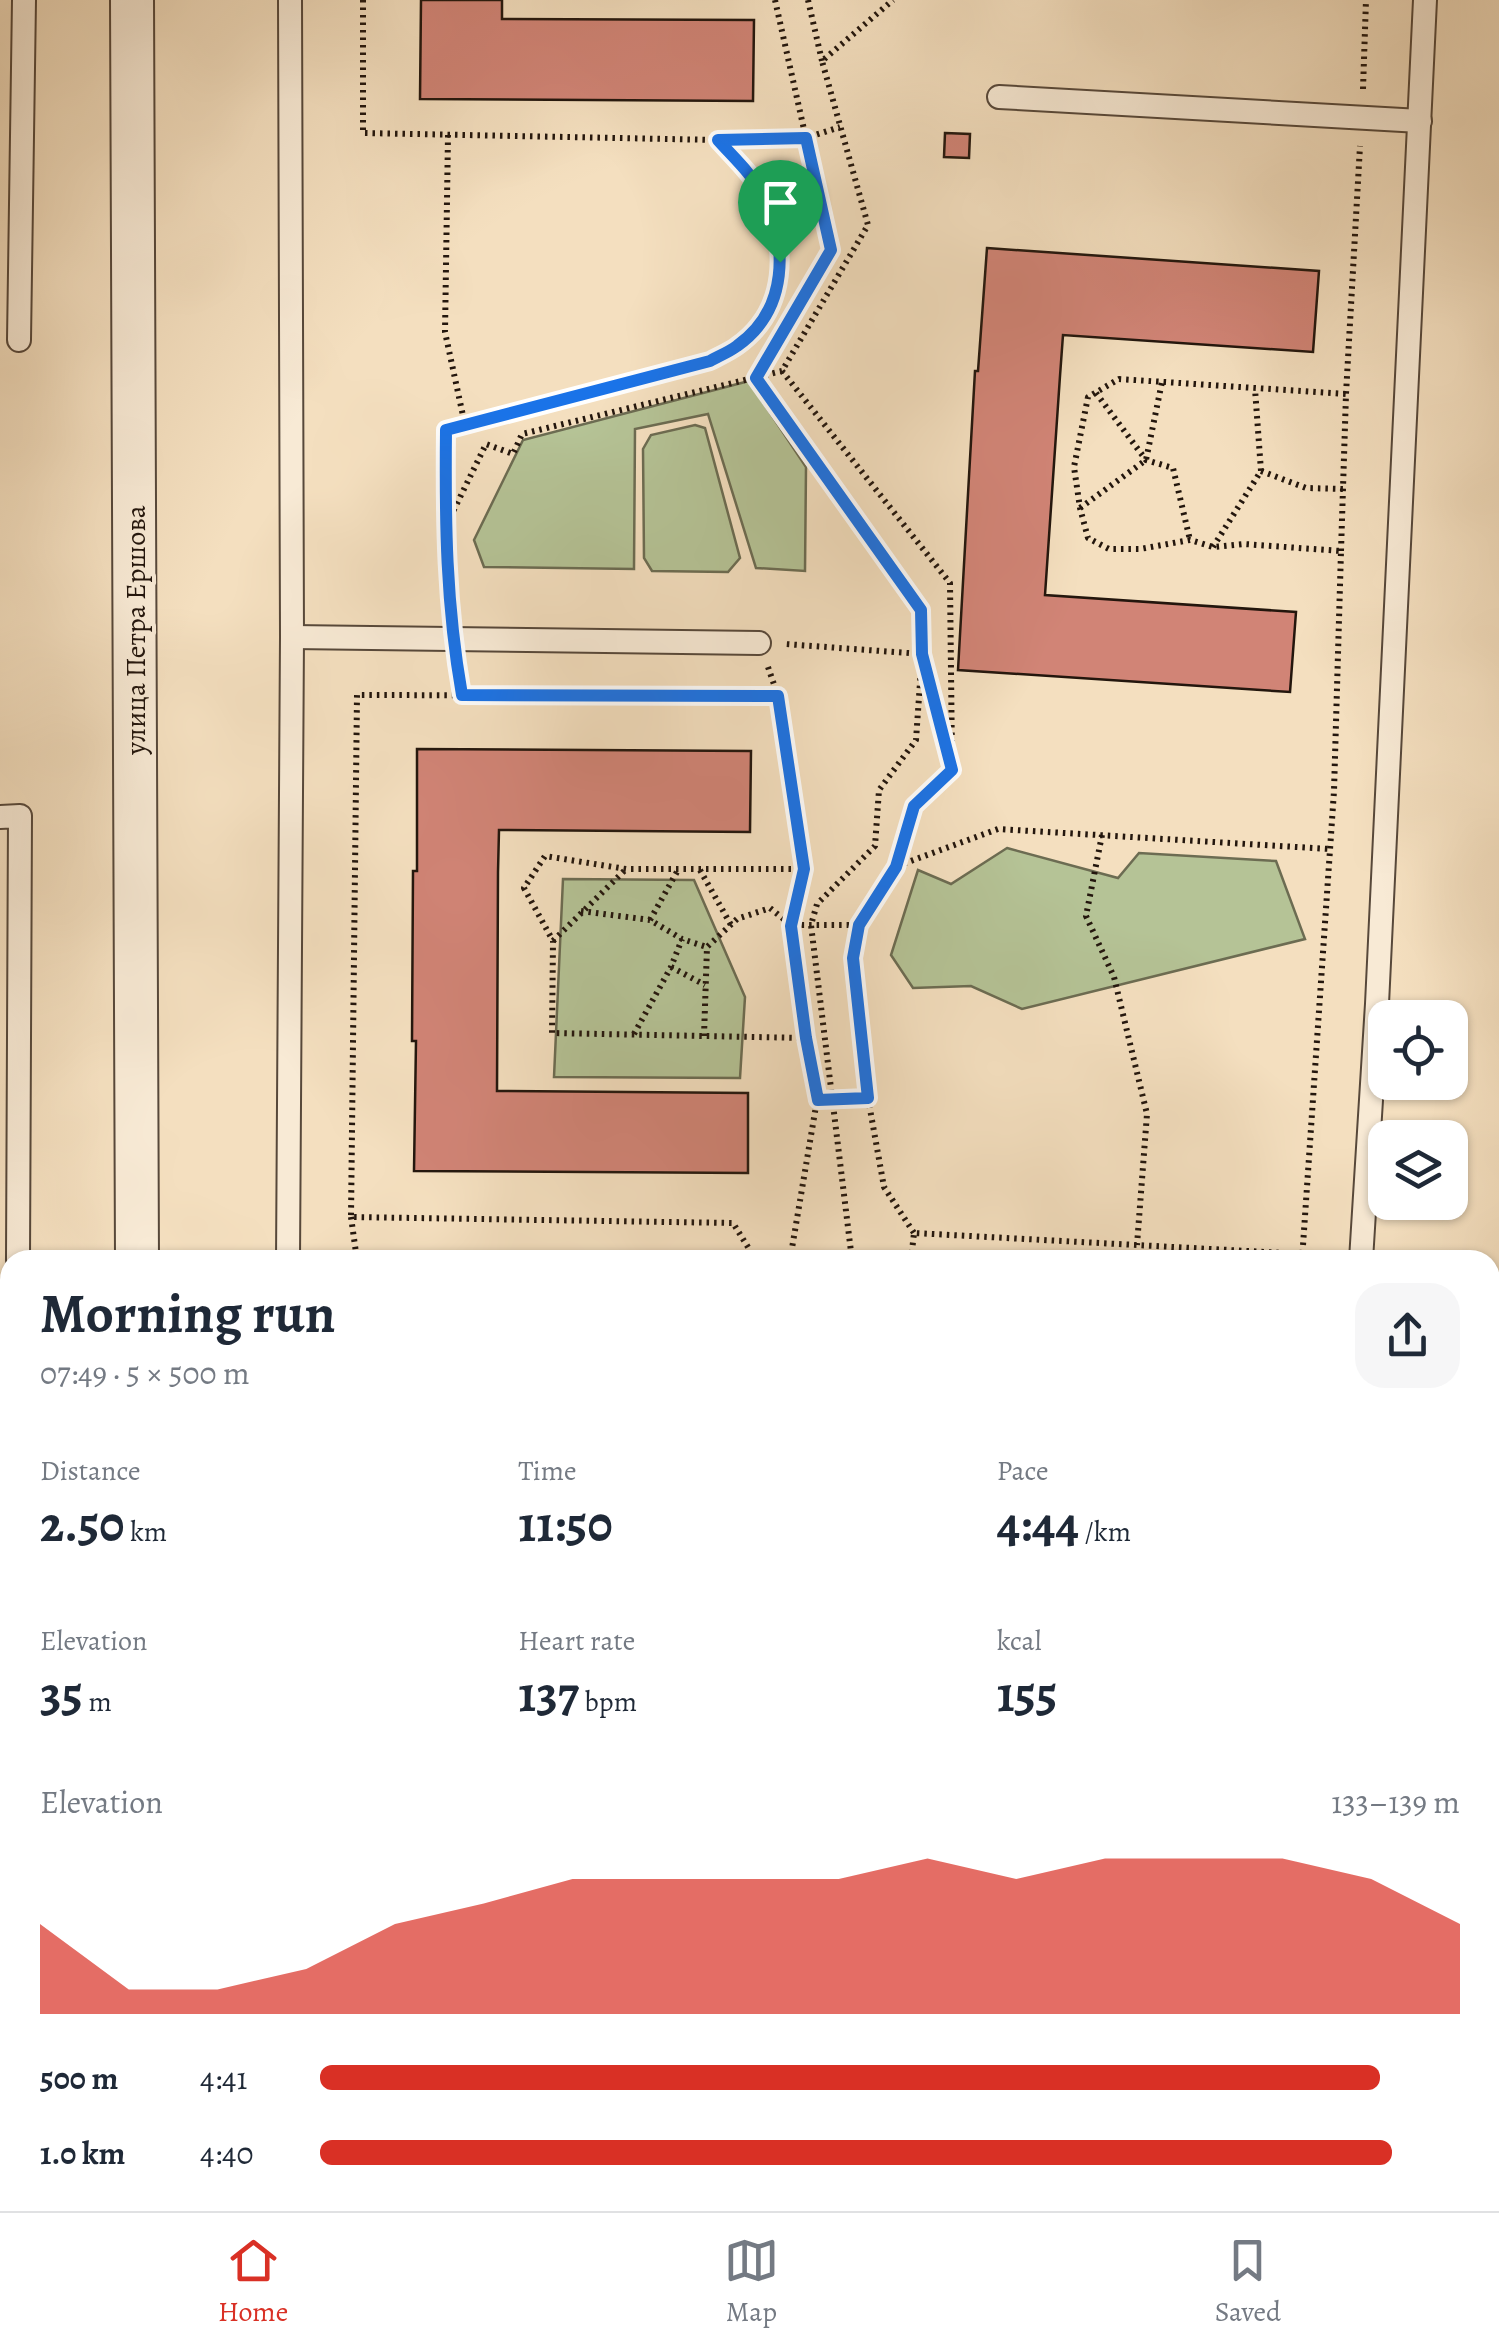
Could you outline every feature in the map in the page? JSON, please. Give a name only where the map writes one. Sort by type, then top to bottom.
[{"type":"street","name":"улица Петра Ершова","points":[[132,0],[138,1250]]},
{"type":"lane","points":[[18,340],[24,0]]},
{"type":"lane","points":[[288,1250],[290,0]]},
{"type":"lane","points":[[1363,1250],[1425,0]]},
{"type":"lane","points":[[999,97],[1420,121]]},
{"type":"lane","points":[[292,637],[758,642]]},
{"type":"lane","points":[[0,816],[20,816],[18,1250]]},
{"type":"path","points":[[363,0],[363,133],[718,140],[806,138],[840,127]]},
{"type":"path","points":[[756,378],[831,250],[776,0]]},
{"type":"path","points":[[445,529],[486,444],[513,454],[522,434],[782,371],[868,225],[808,0]]},
{"type":"path","points":[[822,61],[893,0]]},
{"type":"path","points":[[1302,1250],[1330,849],[1346,394],[1366,0]]},
{"type":"path","points":[[448,135],[445,332],[465,426]]},
{"type":"path","points":[[462,695],[452,639],[445,529],[446,430],[710,361],[738,346],[759,326],[777,296],[780,262],[776,228],[761,190],[718,140]]},
{"type":"path","points":[[782,371],[950,583],[952,770],[914,806],[896,867],[859,925],[853,958],[868,1098],[884,1187],[914,1234],[912,1250]]},
{"type":"path","points":[[756,378],[921,610],[916,740],[880,790],[875,846],[818,904],[811,926],[851,1250]]},
{"type":"path","points":[[1341,551],[1244,544],[1213,547],[1190,540],[1140,549],[1109,549],[1088,538],[1074,468],[1088,397],[1119,379],[1346,394]]},
{"type":"path","points":[[1080,508],[1146,460],[1162,382]]},
{"type":"path","points":[[1213,547],[1261,471],[1255,389]]},
{"type":"path","points":[[1096,393],[1146,460],[1173,468],[1190,540]]},
{"type":"path","points":[[1261,471],[1306,488],[1344,489]]},
{"type":"path","points":[[792,1250],[818,1100],[791,926],[804,869],[778,696],[758,642],[922,654]]},
{"type":"path","points":[[922,654],[952,770]]},
{"type":"path","points":[[355,1250],[350,1217],[357,695],[778,696]]},
{"type":"path","points":[[896,867],[998,829],[1330,849]]},
{"type":"path","points":[[1102,835],[1086,916],[1114,977],[1146,1114],[1137,1246]]},
{"type":"path","points":[[804,869],[626,869],[545,856],[524,888],[553,941],[552,1032],[806,1038]]},
{"type":"path","points":[[553,941],[626,869]]},
{"type":"path","points":[[650,920],[679,869]]},
{"type":"path","points":[[699,869],[731,926]]},
{"type":"path","points":[[704,1036],[707,946],[737,918],[770,908],[791,926],[859,925]]},
{"type":"path","points":[[581,911],[650,920],[682,939],[707,946]]},
{"type":"path","points":[[634,1034],[682,939]]},
{"type":"path","points":[[670,967],[705,985]]},
{"type":"path","points":[[818,1100],[868,1098]]},
{"type":"path","points":[[350,1217],[733,1223],[750,1250]]},
{"type":"path","points":[[914,1234],[1197,1250]]},
{"type":"green space","points":[[749,381],[806,467],[805,571],[756,568],[708,414],[635,429],[634,569],[484,567],[474,540],[523,440]]},
{"type":"green space","points":[[695,425],[705,428],[740,558],[728,572],[652,571],[644,558],[643,449],[651,435]]},
{"type":"green space","points":[[1007,848],[1118,878],[1139,853],[1276,861],[1305,939],[1022,1009],[971,986],[913,988],[891,955],[918,870],[951,884]]},
{"type":"green space","points":[[563,879],[694,880],[745,997],[740,1078],[554,1077]]},
{"type":"building","points":[[421,0],[502,0],[502,19],[754,20],[753,101],[420,99]]},
{"type":"building","points":[[945,133],[970,134],[969,158],[944,157]]},
{"type":"building","points":[[987,248],[1319,271],[1313,352],[1063,335],[1060,376],[1045,595],[1296,612],[1290,692],[958,670],[975,371]]},
{"type":"building","points":[[417,749],[751,751],[750,832],[499,830],[498,872],[497,1091],[748,1093],[748,1173],[414,1171],[413,871],[417,871]]},
{"type":"route","points":[[806,138],[831,250],[756,378],[921,610],[922,654],[952,770],[914,806],[896,867],[859,925],[853,958],[868,1098],[818,1100],[791,926],[804,869],[778,696],[462,695],[452,639],[445,529],[446,430],[710,361],[738,346],[759,326],[777,296],[780,262],[776,228],[761,190],[718,140],[806,138]]}]
